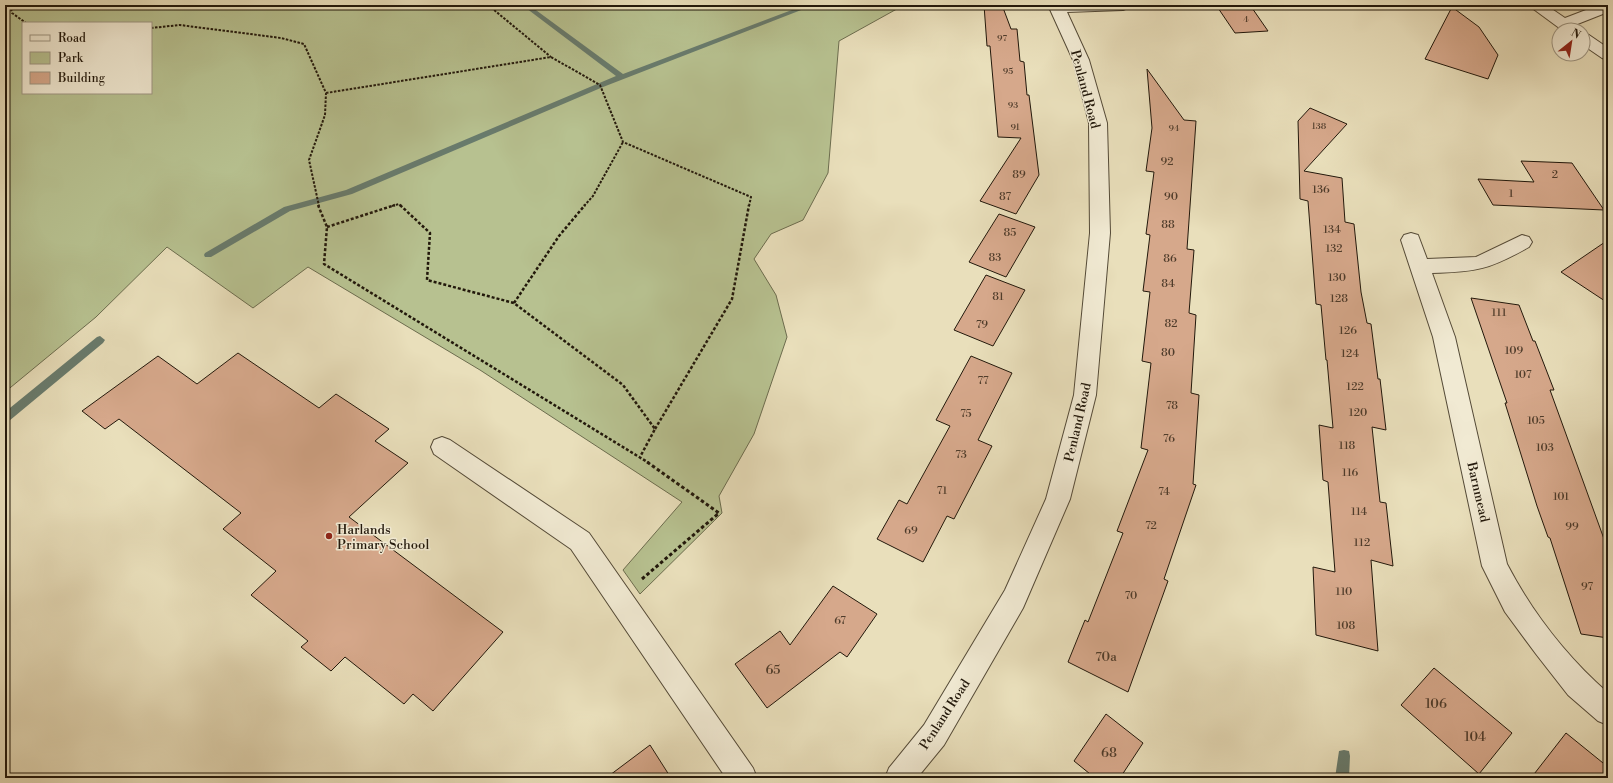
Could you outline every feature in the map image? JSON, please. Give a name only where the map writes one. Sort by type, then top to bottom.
[{"type":"street","points":[[1057,7],[1123,5]]},
{"type":"street","points":[[1536,5],[1561,22]]},
{"type":"street","points":[[1578,22],[1608,6]]},
{"type":"street","name":"Penland Road","points":[[899,778],[934,735],[1014,599],[1058,499],[1085,395],[1100,233],[1098,123],[1080,60],[1057,7]]},
{"type":"street","points":[[1591,43],[1608,55]]},
{"type":"street","name":"Barnmead","points":[[1411,240],[1444,337],[1496,566],[1514,603],[1545,645],[1578,685],[1608,711]]},
{"type":"street","points":[[1420,267],[1470,266],[1496,257],[1522,242]]},
{"type":"street","points":[[442,447],[580,541],[744,778]]},
{"type":"path","points":[[10,5],[12,13],[25,22]]},
{"type":"path","points":[[488,5],[551,57],[600,86],[623,142],[751,197],[732,299],[640,457]]},
{"type":"path","points":[[152,28],[180,25],[281,38],[304,44],[326,93],[325,115],[309,160],[318,204],[327,227],[324,264],[640,457],[719,513],[640,581],[651,594],[632,618]]},
{"type":"path","points":[[326,93],[551,57]]},
{"type":"path","points":[[514,303],[559,236],[592,196],[623,142]]},
{"type":"path","points":[[327,227],[399,204],[430,233],[427,280],[514,303],[622,386],[655,429]]},
{"type":"green space","points":[[5,5],[904,5],[839,41],[828,173],[803,220],[771,234],[754,259],[776,295],[787,337],[754,434],[719,496],[722,513],[640,594],[623,570],[682,502],[480,370],[308,267],[253,308],[167,247],[96,317],[5,392]]},
{"type":"building","points":[[984,5],[1002,5],[1011,29],[1017,29],[1020,61],[1024,62],[1027,95],[1029,95],[1039,175],[1016,214],[980,201],[1021,138],[998,137],[990,46],[987,46]]},
{"type":"building","points":[[1216,5],[1250,5],[1268,31],[1235,33]]},
{"type":"building","points":[[1452,7],[1479,27],[1498,55],[1488,79],[1425,59]]},
{"type":"building","points":[[1147,69],[1184,120],[1196,121],[1187,249],[1194,250],[1189,313],[1196,315],[1191,393],[1199,395],[1193,484],[1196,485],[1164,579],[1168,581],[1128,692],[1068,662],[1085,620],[1088,622],[1123,533],[1117,531],[1148,450],[1141,448],[1151,363],[1142,361],[1150,292],[1143,291],[1150,235],[1146,234],[1154,172],[1146,171],[1152,128]]},
{"type":"building","points":[[1310,108],[1347,124],[1304,171],[1342,178],[1345,222],[1354,224],[1361,292],[1367,323],[1371,324],[1378,379],[1380,379],[1386,430],[1372,427],[1380,502],[1386,503],[1393,566],[1371,560],[1378,651],[1316,635],[1313,567],[1335,572],[1328,482],[1323,480],[1319,425],[1333,428],[1327,360],[1321,305],[1316,304],[1308,201],[1300,199],[1298,121]]},
{"type":"building","points":[[1521,161],[1572,163],[1604,210],[1493,205],[1478,179],[1534,182]]},
{"type":"building","points":[[999,214],[1035,227],[1006,277],[969,262]]},
{"type":"building","points":[[1608,240],[1608,303],[1561,272]]},
{"type":"building","points":[[986,275],[1025,290],[993,346],[954,330]]},
{"type":"building","points":[[1471,298],[1519,305],[1533,341],[1535,341],[1554,390],[1550,390],[1608,550],[1608,638],[1581,634],[1550,538],[1548,537],[1537,506],[1505,403],[1507,403]]},
{"type":"building","name":"Harlands Primary School","points":[[238,353],[319,408],[336,394],[389,429],[375,441],[408,463],[349,517],[503,632],[433,711],[413,694],[404,704],[345,657],[331,671],[301,647],[308,641],[251,595],[276,571],[223,529],[241,513],[119,419],[105,429],[82,411],[158,356],[197,384]]},
{"type":"building","points":[[971,356],[1012,373],[978,440],[992,446],[954,519],[947,516],[923,562],[877,539],[899,500],[907,504],[950,426],[936,420]]},
{"type":"building","points":[[833,586],[877,614],[847,657],[840,652],[767,708],[735,664],[780,631],[790,645]]},
{"type":"building","points":[[1434,668],[1512,733],[1479,774],[1401,705]]},
{"type":"building","points":[[1106,714],[1143,743],[1120,778],[1095,778],[1074,761]]},
{"type":"building","points":[[1566,733],[1608,767],[1608,778],[1531,778]]},
{"type":"building","points":[[650,745],[671,778],[606,778]]},
{"type":"waterway","points":[[525,5],[622,77]]},
{"type":"waterway","points":[[622,77],[811,5]]},
{"type":"waterway","points":[[208,255],[287,209],[349,192],[622,77]]},
{"type":"waterway","points":[[5,418],[100,340]]},
{"type":"waterway","points":[[1342,778],[1344,756]]},
{"type":"place","name":"Harlands Primary School","points":[[329,536]]}]
